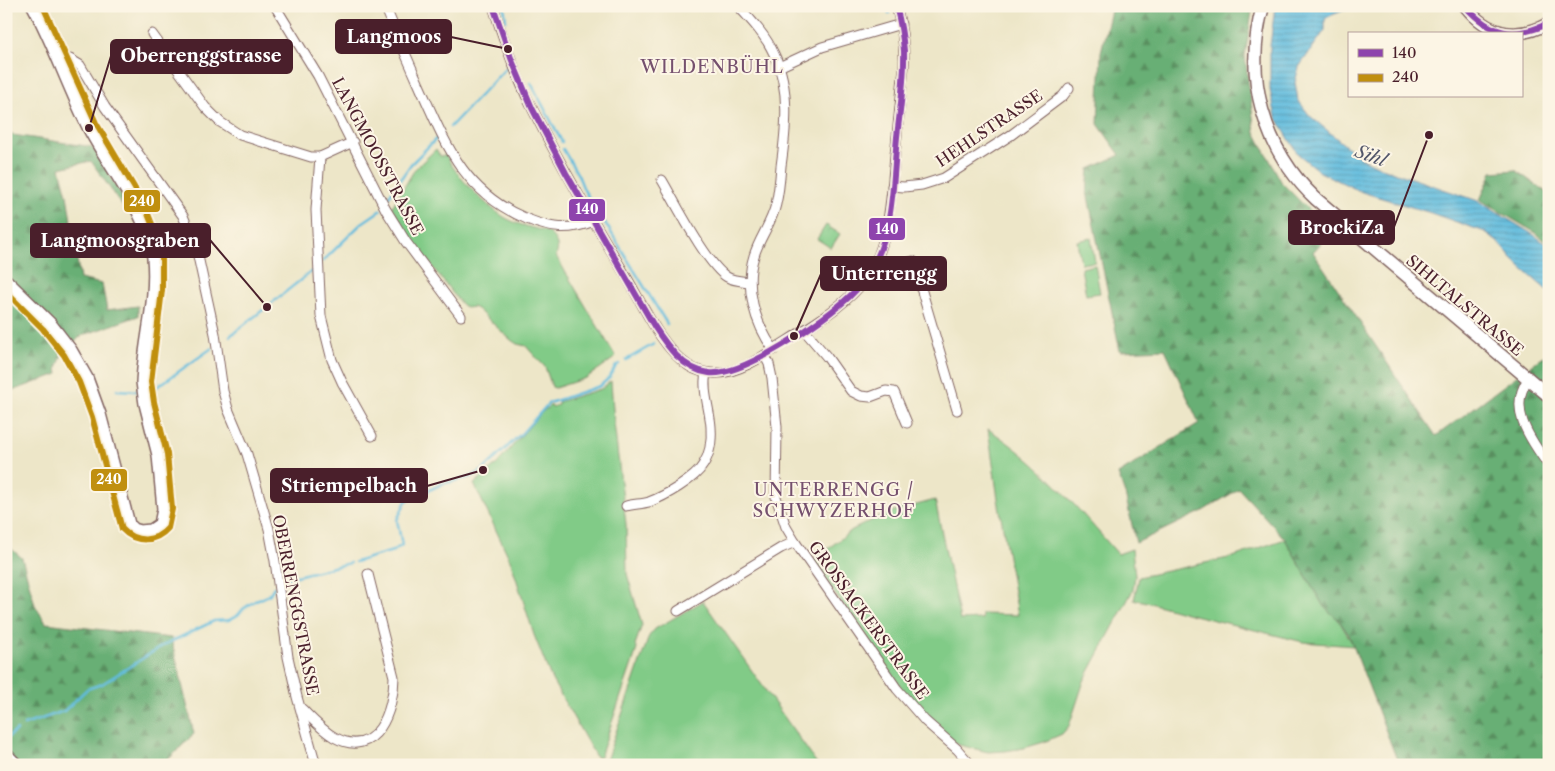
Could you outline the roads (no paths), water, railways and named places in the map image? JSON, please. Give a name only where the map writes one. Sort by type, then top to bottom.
[{"type":"main road","points":[[6,280],[50,323],[71,350],[87,378],[100,414],[129,524],[134,529],[146,532],[156,528],[162,517],[163,491],[158,456],[143,394],[142,382],[153,296],[154,276],[150,245],[147,233],[133,204],[88,128],[60,61],[33,6]]},
{"type":"main road","name":"SIHLTALSTRASSE","points":[[1263,6],[1256,47],[1258,90],[1268,130],[1290,170],[1316,199],[1549,396]]},
{"type":"main road","points":[[1465,6],[1482,23],[1499,32]]},
{"type":"main road","points":[[1522,33],[1537,30],[1549,23]]},
{"type":"main road","points":[[6,754],[17,765]]},
{"type":"street","name":"LANGMOOSSTRASSE","points":[[275,6],[318,76],[386,210],[406,242],[462,316]]},
{"type":"street","points":[[385,6],[442,137],[456,162],[477,186],[497,203],[518,215],[554,228],[580,226],[594,221]]},
{"type":"street","points":[[493,6],[515,68],[532,108],[660,335],[686,365],[706,373],[720,374],[734,371],[765,356],[804,330],[846,300],[860,286],[874,264],[885,232],[892,186],[904,67],[901,24],[896,6]]},
{"type":"street","points":[[738,6],[762,33],[772,50],[779,67],[785,94],[786,117],[776,205],[754,256],[750,282],[756,315],[774,350]]},
{"type":"street","points":[[779,67],[822,47],[901,24]]},
{"type":"street","points":[[152,34],[205,107],[220,122],[240,135],[311,157],[320,157],[353,142]]},
{"type":"street","name":"OBERRENGGSTRASSE","points":[[60,61],[70,59],[80,65],[105,107],[183,216],[196,246],[215,334],[223,391],[228,409],[247,454],[269,528],[288,657],[316,765]]},
{"type":"street","name":"HEHLSTRASSE","points":[[892,186],[922,185],[944,178],[1011,135],[1063,96],[1069,88]]},
{"type":"street","points":[[320,157],[316,210],[321,316],[330,352],[342,382],[372,436]]},
{"type":"street","points":[[662,180],[694,233],[720,271],[730,279],[750,282]]},
{"type":"street","points":[[874,264],[884,269],[913,261],[957,410]]},
{"type":"street","points":[[804,330],[827,357],[851,391],[861,396],[870,397],[886,391],[894,392],[907,423]]},
{"type":"street","name":"GROSSACKERSTRASSE","points":[[765,356],[772,378],[777,427],[776,497],[786,527],[794,542],[897,690],[925,721],[957,749],[971,765]]},
{"type":"street","points":[[626,506],[645,503],[663,495],[692,476],[704,464],[711,444],[705,388],[706,373]]},
{"type":"street","points":[[1528,379],[1520,396],[1521,415],[1527,431],[1549,466]]},
{"type":"street","points":[[678,611],[794,542]]},
{"type":"street","points":[[301,708],[334,737],[353,743],[364,741],[373,736],[385,720],[394,692],[394,677],[368,574]]},
{"type":"water","points":[[1275,6],[1350,6],[1325,19],[1325,30],[1299,67],[1295,82],[1298,100],[1310,116],[1359,157],[1379,167],[1478,201],[1549,246],[1549,292],[1518,265],[1501,245],[1485,232],[1362,192],[1320,172],[1298,154],[1276,117],[1270,90],[1270,46]]},
{"type":"waterway","points":[[504,6],[506,21]]},
{"type":"waterway","points":[[887,6],[889,13]]},
{"type":"waterway","points":[[450,127],[506,68]]},
{"type":"waterway","points":[[531,83],[562,142]]},
{"type":"waterway","points":[[389,196],[411,164],[437,138]]},
{"type":"waterway","points":[[563,149],[600,216]]},
{"type":"waterway","points":[[323,261],[362,223],[381,210]]},
{"type":"waterway","points":[[604,221],[667,324]]},
{"type":"waterway","points":[[230,336],[312,271]]},
{"type":"waterway","points":[[626,360],[654,344]]},
{"type":"waterway","points":[[154,389],[212,348]]},
{"type":"waterway","points":[[355,562],[393,551],[402,545],[397,520],[406,501],[442,484],[471,477],[483,470],[521,434],[549,403],[600,386],[610,377],[619,364]]},
{"type":"waterway","points":[[117,390],[136,391]]},
{"type":"waterway","points":[[284,579],[350,563]]},
{"type":"waterway","points":[[24,725],[64,711],[87,689],[102,684],[164,645],[214,621],[229,620],[258,599],[269,595],[274,587]]},
{"type":"waterway","points":[[7,738],[17,730]]},
{"type":"place","name":"Langmoos","points":[[508,49]]},
{"type":"place","name":"Oberrenggstrasse","points":[[89,128]]},
{"type":"place","name":"BrockiZa","points":[[1429,135]]},
{"type":"place","name":"Langmoosgraben","points":[[267,307]]},
{"type":"place","name":"Unterrengg","points":[[794,336]]},
{"type":"place","name":"Striempelbach","points":[[483,470]]},
{"type":"district","name":"WILDENBÜHL","points":[[712,67]]},
{"type":"district","name":"UNTERRENGG / SCHWYZERHOF","points":[[834,500]]},
{"type":"water label","name":"Sihl","points":[[1371,156]]}]
